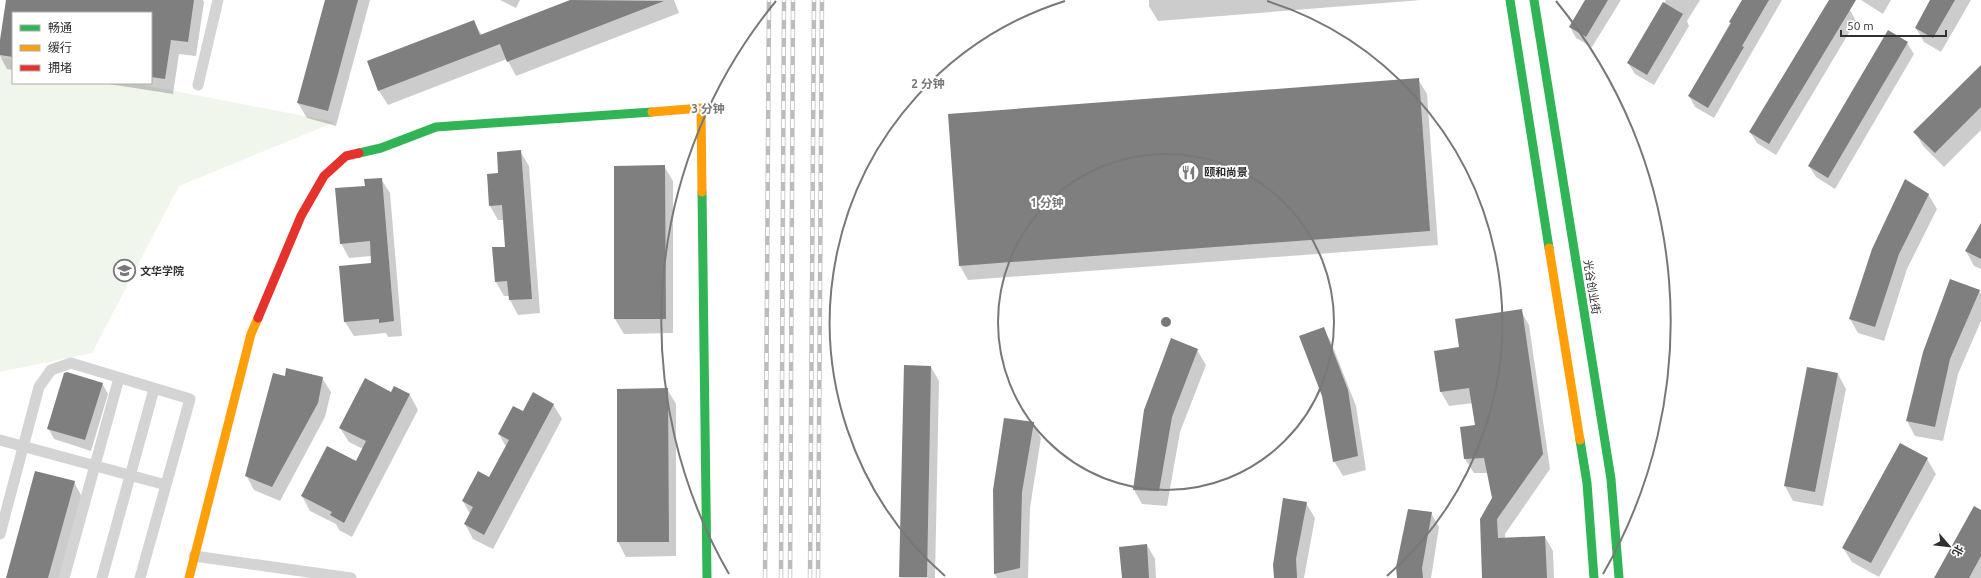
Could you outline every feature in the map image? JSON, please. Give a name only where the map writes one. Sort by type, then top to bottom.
[{"type":"street","points":[[198,85],[218,0]]},
{"type":"street","points":[[1510,0],[1587,483],[1594,578]]},
{"type":"street","name":"光谷创业街","points":[[1534,0],[1611,479],[1619,578]]},
{"type":"street","points":[[188,578],[251,334],[301,216],[324,176],[346,156],[381,148],[436,128],[701,108],[707,578]]},
{"type":"street","points":[[0,534],[39,388],[51,370],[71,363],[190,399],[140,578]]},
{"type":"street","points":[[64,578],[119,378]]},
{"type":"street","points":[[102,578],[154,389]]},
{"type":"street","points":[[0,440],[166,485]]},
{"type":"street","points":[[194,556],[351,578]]},
{"type":"shaded area","points":[[0,58],[12,60],[12,84],[138,84],[335,122],[179,186],[92,353],[0,372]]},
{"type":"building","points":[[6,0],[194,0],[188,42],[171,40],[165,79],[152,77],[152,12],[12,12],[12,57],[0,55],[0,40]]},
{"type":"building","points":[[325,0],[358,0],[328,111],[297,103]]},
{"type":"building","points":[[570,0],[664,1],[507,62],[500,44],[378,91],[367,61],[474,20],[480,35]]},
{"type":"building","points":[[1585,0],[1608,0],[1586,37],[1569,27]]},
{"type":"building","points":[[1742,0],[1769,0],[1742,46],[1744,47],[1708,108],[1688,96],[1731,23],[1729,22]]},
{"type":"building","points":[[1829,0],[1856,0],[1769,144],[1749,132]]},
{"type":"building","points":[[1930,0],[1955,0],[1933,38],[1915,28]]},
{"type":"building","points":[[1663,2],[1683,14],[1647,75],[1627,63]]},
{"type":"building","points":[[1888,30],[1908,42],[1828,178],[1808,166]]},
{"type":"building","points":[[1981,65],[1981,107],[1935,153],[1913,132]]},
{"type":"building","name":"颐和尚景","points":[[1419,78],[1430,231],[959,266],[948,114]]},
{"type":"building","points":[[521,150],[532,299],[509,300],[507,281],[495,282],[492,247],[505,247],[502,205],[489,206],[487,174],[498,173],[497,152]]},
{"type":"building","points":[[665,165],[666,319],[614,319],[614,166]]},
{"type":"building","points":[[382,178],[394,321],[379,323],[379,319],[344,322],[339,266],[371,263],[370,241],[340,244],[335,188],[365,186],[364,179]]},
{"type":"building","points":[[1905,179],[1929,194],[1899,254],[1875,327],[1849,319],[1872,249]]},
{"type":"building","points":[[1981,223],[1981,259],[1965,251]]},
{"type":"building","points":[[1950,279],[1980,290],[1950,359],[1935,427],[1906,421],[1923,352]]},
{"type":"building","points":[[1522,309],[1543,454],[1497,519],[1498,538],[1545,536],[1547,578],[1482,578],[1480,519],[1492,498],[1484,458],[1464,459],[1460,427],[1475,425],[1469,388],[1440,392],[1434,351],[1459,347],[1455,319]]},
{"type":"building","points":[[1324,327],[1348,390],[1358,456],[1333,462],[1322,396],[1299,336]]},
{"type":"building","points":[[1171,338],[1198,349],[1172,417],[1159,491],[1133,490],[1144,410]]},
{"type":"building","points":[[904,365],[931,366],[927,577],[899,577]]},
{"type":"building","points":[[1807,367],[1838,373],[1815,492],[1784,486]]},
{"type":"building","points":[[286,368],[323,377],[318,403],[272,487],[245,476],[273,373],[285,376]]},
{"type":"building","points":[[67,372],[103,383],[85,440],[47,429],[64,373]]},
{"type":"building","points":[[365,378],[391,392],[394,386],[410,394],[344,523],[330,515],[332,512],[301,496],[327,446],[356,461],[366,441],[339,428]]},
{"type":"building","points":[[668,388],[669,542],[617,542],[617,389]]},
{"type":"building","points":[[533,392],[554,404],[484,535],[464,524],[473,507],[462,501],[478,471],[489,477],[509,440],[498,434],[513,406],[523,411]]},
{"type":"building","points":[[1004,418],[1034,422],[1022,492],[1020,568],[994,574],[993,490]]},
{"type":"building","points":[[1900,443],[1928,458],[1871,563],[1842,548]]},
{"type":"building","points":[[35,471],[75,481],[48,578],[6,578]]},
{"type":"building","points":[[1283,498],[1307,502],[1296,559],[1297,578],[1274,578],[1273,565]]},
{"type":"building","points":[[1974,506],[1981,510],[1981,556],[1969,578],[1934,578]]},
{"type":"building","points":[[1408,509],[1432,512],[1422,568],[1423,578],[1397,578],[1396,567]]},
{"type":"building","points":[[1147,544],[1149,578],[1122,578],[1119,547]]},
{"type":"railway","points":[[765,578],[769,0]]},
{"type":"railway","points":[[781,578],[784,0]]},
{"type":"railway","points":[[790,578],[793,0]]},
{"type":"railway","points":[[810,578],[814,0]]},
{"type":"railway","points":[[818,578],[822,0]]},
{"type":"traffic: fast","points":[[1510,0],[1549,248]]},
{"type":"traffic: fast","points":[[1534,0],[1611,479],[1619,578]]},
{"type":"traffic: fast","points":[[359,153],[381,148],[436,127],[652,112]]},
{"type":"traffic: fast","points":[[702,192],[707,578]]},
{"type":"traffic: fast","points":[[1580,440],[1587,483],[1594,578]]},
{"type":"traffic: slow","points":[[652,112],[701,108],[702,192]]},
{"type":"traffic: slow","points":[[1549,248],[1580,440]]},
{"type":"traffic: slow","points":[[189,578],[251,334],[258,318]]},
{"type":"traffic: jam","points":[[258,318],[301,216],[324,176],[346,156],[359,153]]},
{"type":"place","name":"颐和尚景","points":[[1189,172]]},
{"type":"place","name":"文华学院","points":[[124,271]]}]
